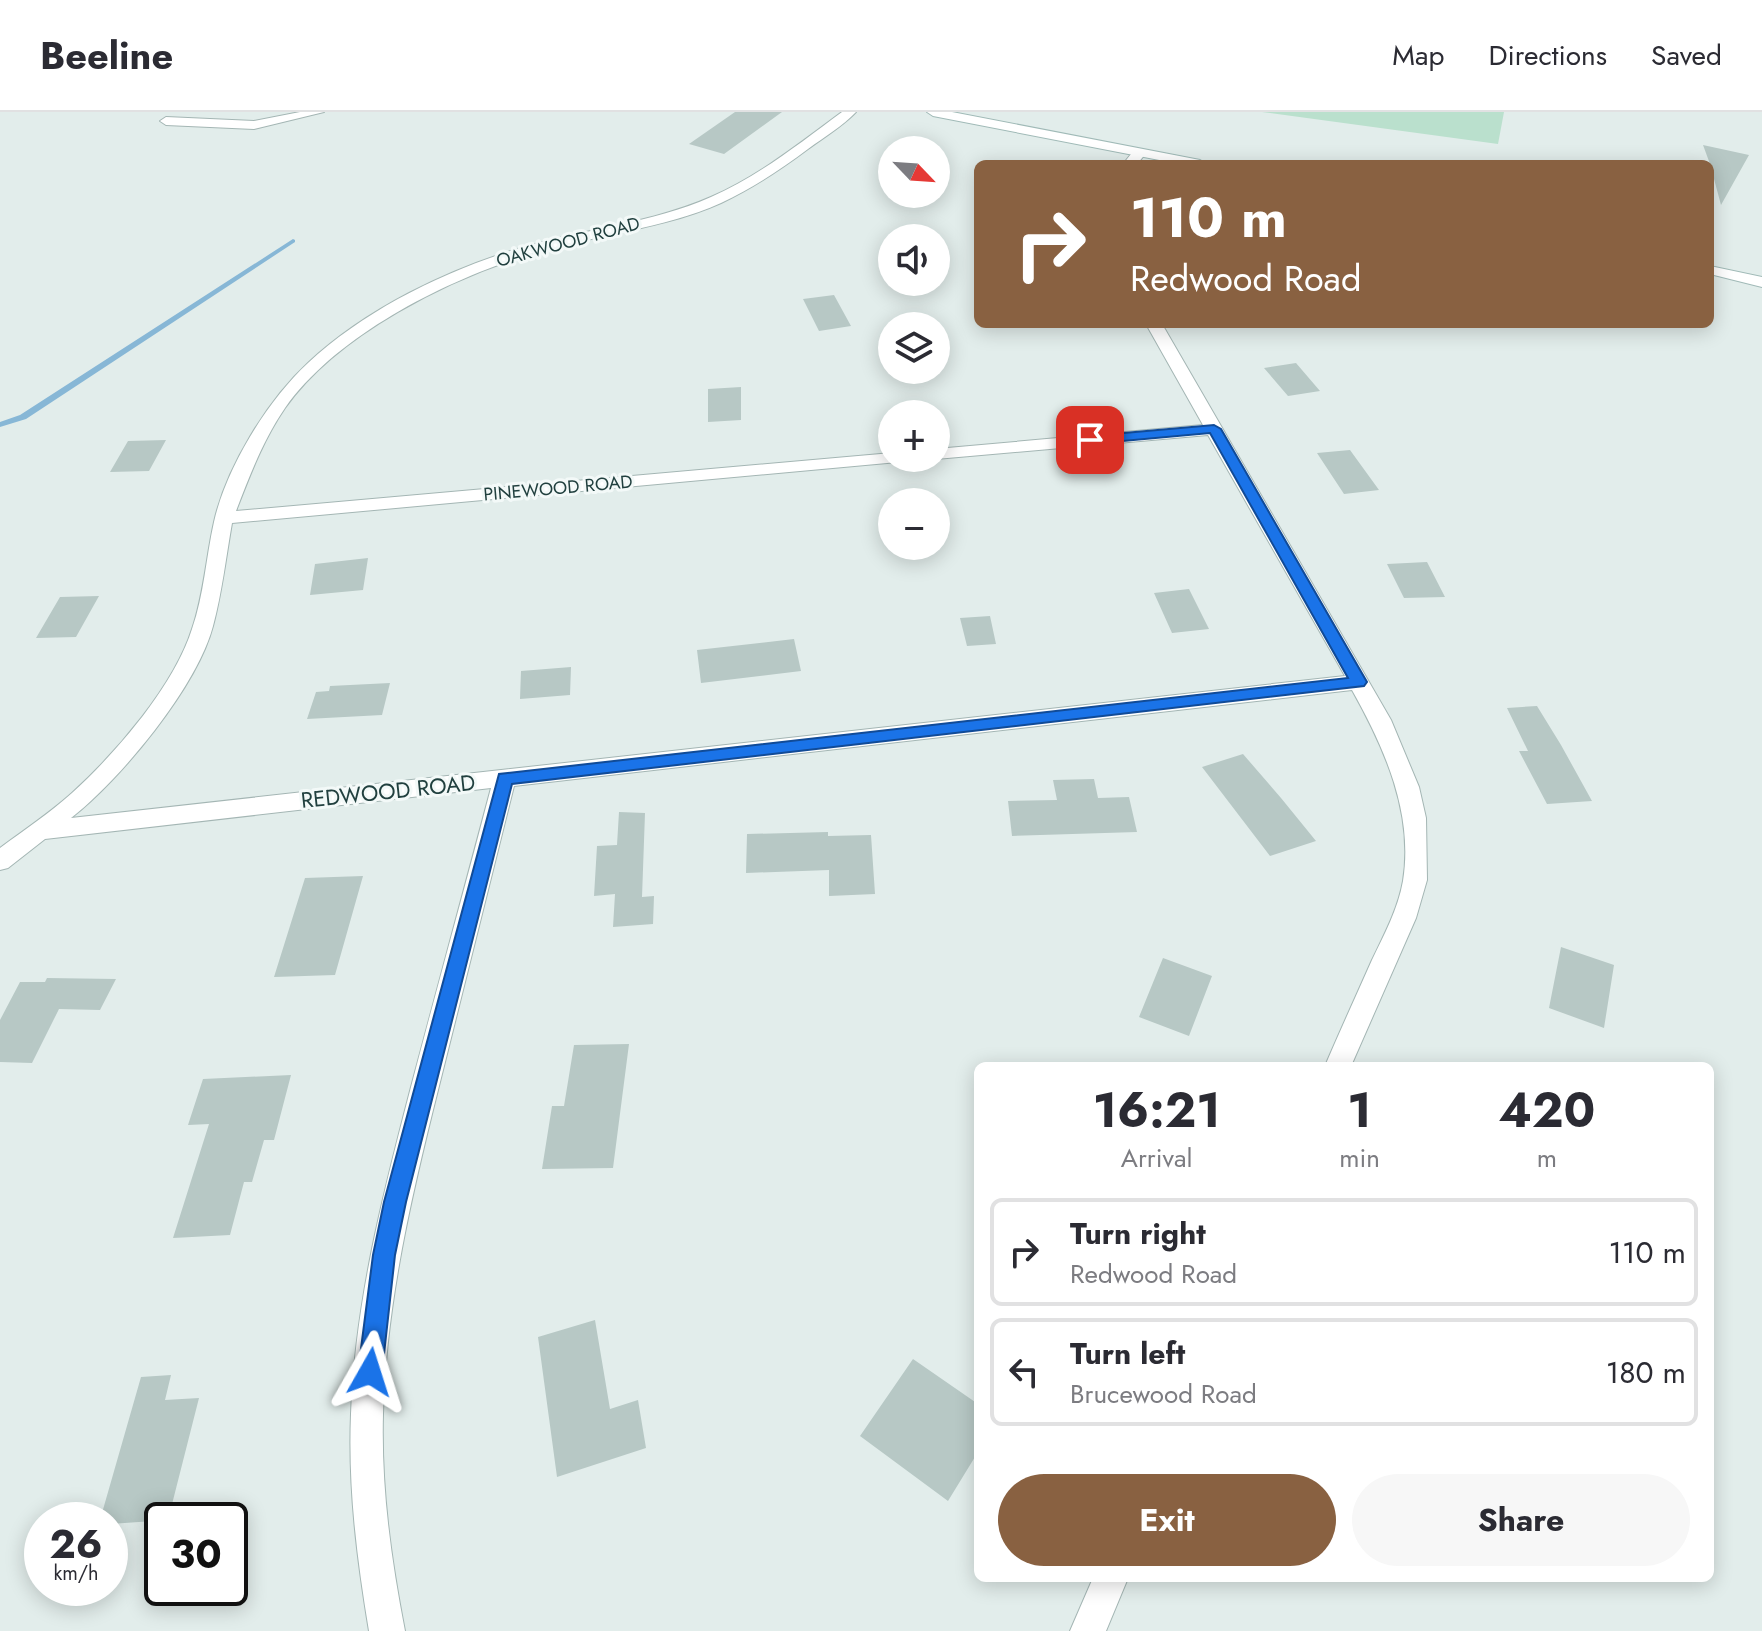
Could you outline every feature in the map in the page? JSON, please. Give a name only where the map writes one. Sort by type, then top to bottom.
[{"type":"street","points":[[166,121],[254,125],[318,112]]},
{"type":"street","name":"OAKWOOD ROAD","points":[[0,861],[80,799],[139,734],[186,668],[203,628],[224,518],[253,446],[280,403],[314,366],[371,322],[425,291],[492,263],[529,250],[671,215],[714,201],[763,176],[850,112]]},
{"type":"street","points":[[933,112],[1180,160]]},
{"type":"street","points":[[1133,160],[1140,152]]},
{"type":"street","points":[[1714,271],[1762,282]]},
{"type":"street","points":[[1156,328],[1359,682],[1397,754],[1408,787],[1416,834],[1415,880],[1404,918],[1340,1062]]},
{"type":"street","points":[[950,453],[1214,429]]},
{"type":"street","name":"PINEWOOD ROAD","points":[[224,518],[878,459]]},
{"type":"street","name":"REDWOOD ROAD","points":[[38,831],[1359,682]]},
{"type":"street","points":[[387,1631],[374,1560],[365,1465],[367,1397],[382,1269],[395,1202],[505,778]]},
{"type":"street","points":[[1088,1631],[1109,1582]]},
{"type":"green space","points":[[1262,112],[1504,112],[1498,144]]},
{"type":"building","points":[[735,112],[782,112],[724,154],[689,144]]},
{"type":"building","points":[[1703,145],[1749,155],[1721,205],[1714,179],[1714,160],[1709,160]]},
{"type":"building","points":[[834,295],[851,326],[819,331],[803,299]]},
{"type":"building","points":[[1296,363],[1320,391],[1288,396],[1264,368]]},
{"type":"building","points":[[741,387],[741,420],[708,422],[708,389]]},
{"type":"building","points":[[166,440],[149,471],[110,472],[128,441]]},
{"type":"building","points":[[1350,450],[1379,490],[1344,494],[1317,453]]},
{"type":"building","points":[[368,558],[363,590],[310,595],[315,564]]},
{"type":"building","points":[[1427,562],[1445,597],[1404,598],[1387,564]]},
{"type":"building","points":[[1189,589],[1209,629],[1172,633],[1154,593]]},
{"type":"building","points":[[99,596],[76,637],[36,638],[60,597]]},
{"type":"building","points":[[990,616],[996,644],[967,646],[960,618]]},
{"type":"building","points":[[794,639],[801,671],[701,683],[697,650]]},
{"type":"building","points":[[571,667],[570,695],[520,699],[521,671]]},
{"type":"building","points":[[390,683],[382,715],[307,719],[316,692],[329,691],[330,686]]},
{"type":"building","points":[[1537,706],[1592,801],[1547,804],[1519,751],[1528,751],[1507,708]]},
{"type":"building","points":[[1243,754],[1316,841],[1270,856],[1202,767]]},
{"type":"building","points":[[1094,779],[1098,798],[1129,797],[1137,832],[1012,836],[1008,801],[1057,800],[1053,780]]},
{"type":"building","points":[[619,812],[645,813],[642,897],[654,896],[653,924],[613,927],[615,894],[594,896],[597,846],[617,845]]},
{"type":"building","points":[[828,832],[828,836],[871,835],[875,894],[829,896],[829,870],[746,873],[747,834]]},
{"type":"building","points":[[363,876],[335,975],[274,977],[305,878]]},
{"type":"building","points":[[1561,947],[1614,965],[1604,1028],[1549,1008]]},
{"type":"building","points":[[1163,958],[1212,976],[1189,1036],[1139,1017]]},
{"type":"building","points":[[47,978],[116,979],[100,1010],[59,1009],[32,1063],[0,1062],[0,1020],[20,982],[45,982]]},
{"type":"building","points":[[629,1044],[613,1168],[542,1169],[552,1106],[564,1106],[574,1045]]},
{"type":"building","points":[[291,1075],[274,1140],[264,1140],[252,1182],[244,1182],[230,1235],[173,1238],[209,1124],[188,1125],[203,1079]]},
{"type":"building","points":[[595,1320],[610,1409],[638,1400],[646,1448],[557,1477],[538,1337]]},
{"type":"building","points":[[913,1359],[974,1401],[974,1459],[948,1501],[860,1436]]},
{"type":"building","points":[[171,1375],[165,1400],[199,1398],[173,1502],[144,1502],[144,1522],[128,1523],[128,1502],[105,1502],[141,1377]]},
{"type":"waterway","points":[[0,425],[23,417],[293,241]]},
{"type":"route","points":[[370,1372],[384,1255],[395,1202],[505,778],[1359,682],[1214,429],[1090,440]]}]
